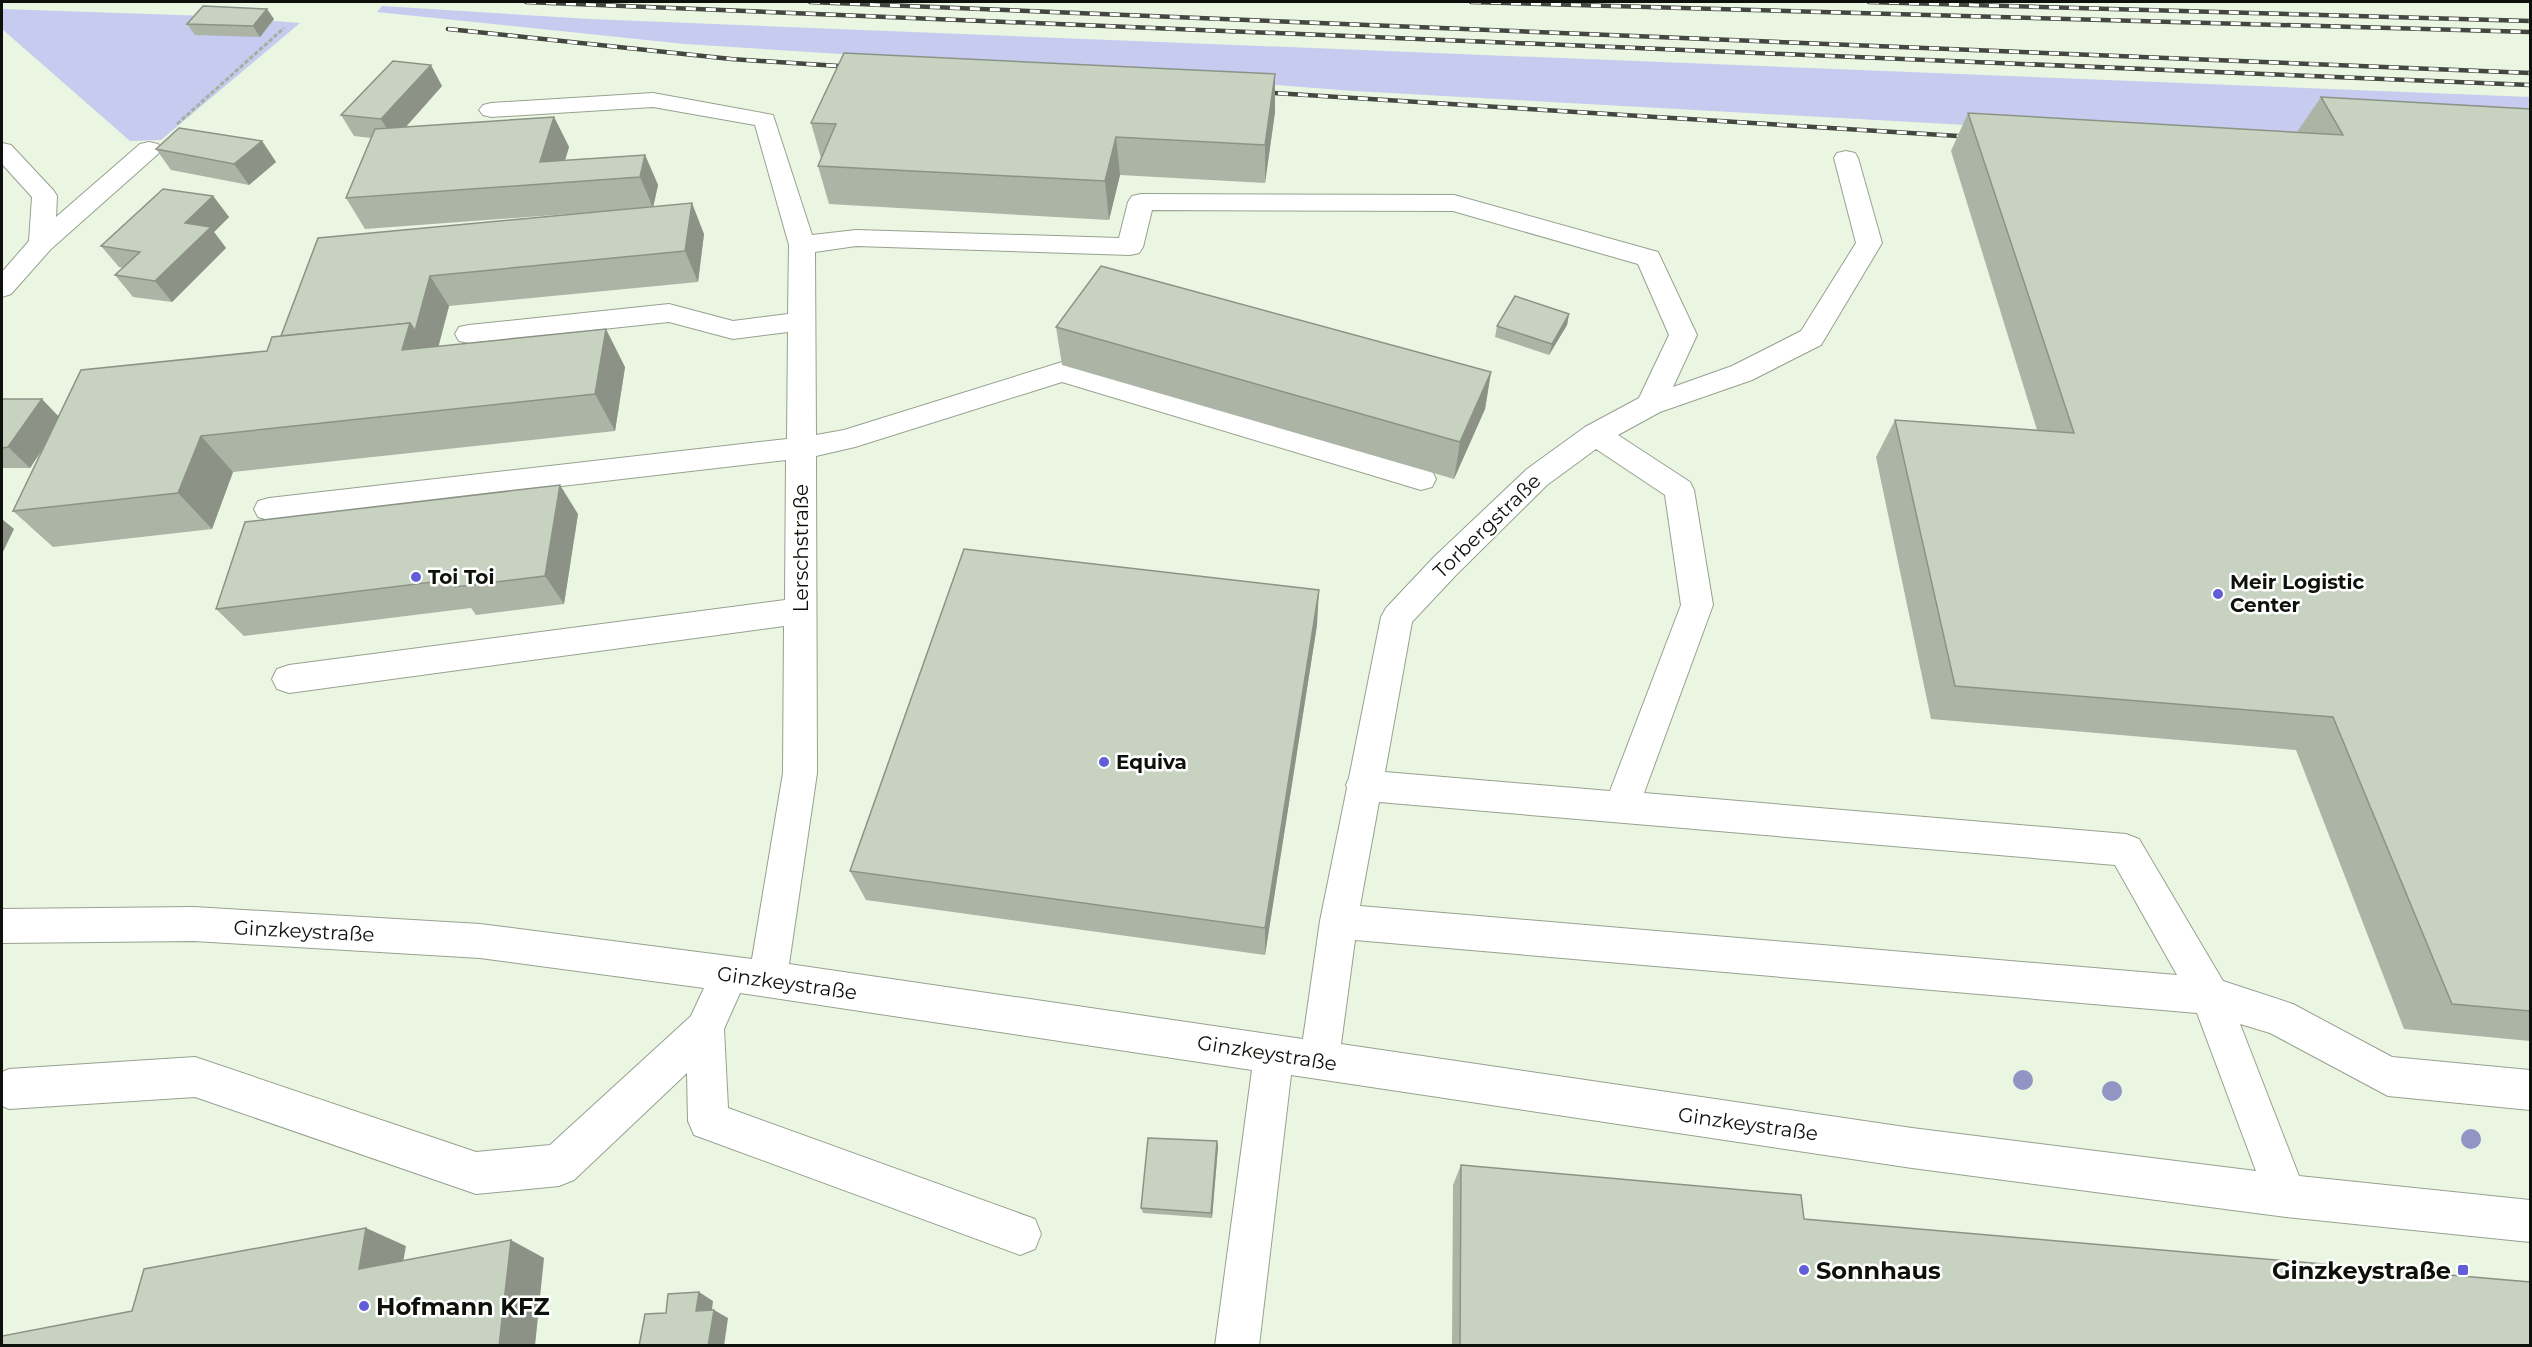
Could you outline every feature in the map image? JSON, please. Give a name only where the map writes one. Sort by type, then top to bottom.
[{"type":"street","name":"Lerschstraße","points":[[491,110],[653,100],[765,120],[802,245],[800,773],[768,979]]},
{"type":"street","points":[[2,288],[42,243],[149,148]]},
{"type":"street","points":[[2,150],[45,196],[42,243]]},
{"type":"street","name":"Torbergstraße","points":[[1319,1061],[1339,921],[1397,617],[1445,566],[1537,477],[1595,434],[1650,405],[1742,374],[1811,338],[1869,243],[1846,158]]},
{"type":"street","points":[[802,245],[856,238],[1130,247],[1141,202],[1454,203],[1649,258],[1683,335],[1650,405]]},
{"type":"street","points":[[469,334],[669,314],[733,330],[802,321]]},
{"type":"street","points":[[269,509],[801,448],[845,440],[1062,372],[1421,478]]},
{"type":"street","points":[[1595,434],[1679,490],[1697,605],[1621,807]]},
{"type":"street","points":[[289,679],[800,611]]},
{"type":"street","points":[[1364,785],[2126,850],[2210,996],[2286,1196]]},
{"type":"street","points":[[1339,921],[2210,996],[2279,1017],[2388,1076],[2530,1090]]},
{"type":"street","name":"Ginzkeystraße","points":[[2,926],[194,924],[480,941],[768,979],[1912,1148],[2286,1196],[2530,1221]]},
{"type":"street","points":[[9,1089],[195,1077],[476,1173],[558,1165],[705,1029],[729,975]]},
{"type":"street","points":[[705,1029],[708,1121],[1020,1234]]},
{"type":"street","points":[[1237,1346],[1274,1053]]},
{"type":"path","points":[[149,148],[284,28]]},
{"type":"shaded area","points":[[382,6],[590,19],[2530,97],[2530,148],[2055,130],[1354,91],[1028,66],[685,44],[377,12]]},
{"type":"shaded area","points":[[2,9],[208,16],[300,23],[161,140],[130,141],[2,29]]},
{"type":"building","points":[[203,6],[267,9],[253,26],[187,24]]},
{"type":"building","points":[[844,53],[1275,74],[1265,145],[1116,137],[1105,181],[818,166],[836,124],[811,123]]},
{"type":"building","points":[[393,61],[431,65],[381,119],[341,115]]},
{"type":"building","name":"Meir Logistic Center","points":[[2321,97],[2530,109],[2530,1011],[2452,1004],[2333,717],[1955,686],[1895,420],[2074,433],[1968,113],[2343,135]]},
{"type":"building","points":[[554,117],[540,162],[645,155],[640,177],[346,198],[375,129]]},
{"type":"building","points":[[179,128],[262,141],[234,164],[156,149]]},
{"type":"building","points":[[163,189],[213,196],[185,223],[211,227],[155,281],[115,275],[140,252],[101,246]]},
{"type":"building","points":[[692,203],[685,251],[430,276],[415,331],[410,323],[281,336],[318,238]]},
{"type":"building","points":[[1101,266],[1491,372],[1460,442],[1056,327]]},
{"type":"building","points":[[1515,296],[1569,314],[1552,344],[1497,326]]},
{"type":"building","points":[[410,323],[402,350],[606,329],[595,394],[201,436],[178,493],[13,511],[81,370],[267,351],[272,337]]},
{"type":"building","points":[[2,399],[42,399],[8,447],[2,448]]},
{"type":"building","points":[[560,485],[545,576],[455,587],[456,579],[216,609],[245,522]]},
{"type":"building","name":"Equiva","points":[[964,549],[1319,590],[1265,928],[850,871]]},
{"type":"building","points":[[1148,1138],[1217,1141],[1211,1213],[1141,1208]]},
{"type":"building","name":"Sonnhaus","points":[[1461,1165],[1801,1195],[1804,1219],[2530,1282],[2530,1346],[1460,1346]]},
{"type":"building","name":"Hofmann KFZ","points":[[366,1228],[359,1269],[511,1240],[499,1346],[2,1346],[2,1336],[132,1311],[144,1269]]},
{"type":"building","points":[[699,1292],[696,1311],[714,1310],[708,1346],[639,1346],[645,1314],[666,1313],[668,1294]]},
{"type":"railway","points":[[526,2],[2530,85]]},
{"type":"railway","points":[[810,2],[2530,73]]},
{"type":"railway","points":[[1471,2],[2530,32]]},
{"type":"railway","points":[[1869,2],[2530,21]]},
{"type":"railway","points":[[448,29],[731,59],[854,67]]},
{"type":"railway","points":[[1258,92],[1974,137]]},
{"type":"place","name":"Toi Toi","points":[[416,577]]},
{"type":"place","name":"Meir Logistic Center","points":[[2218,594]]},
{"type":"place","name":"Equiva","points":[[1104,762]]},
{"type":"place","name":"Sonnhaus","points":[[1804,1270]]},
{"type":"place","name":"Ginzkeystraße","points":[[2463,1270]]},
{"type":"place","name":"Hofmann KFZ","points":[[364,1306]]}]
